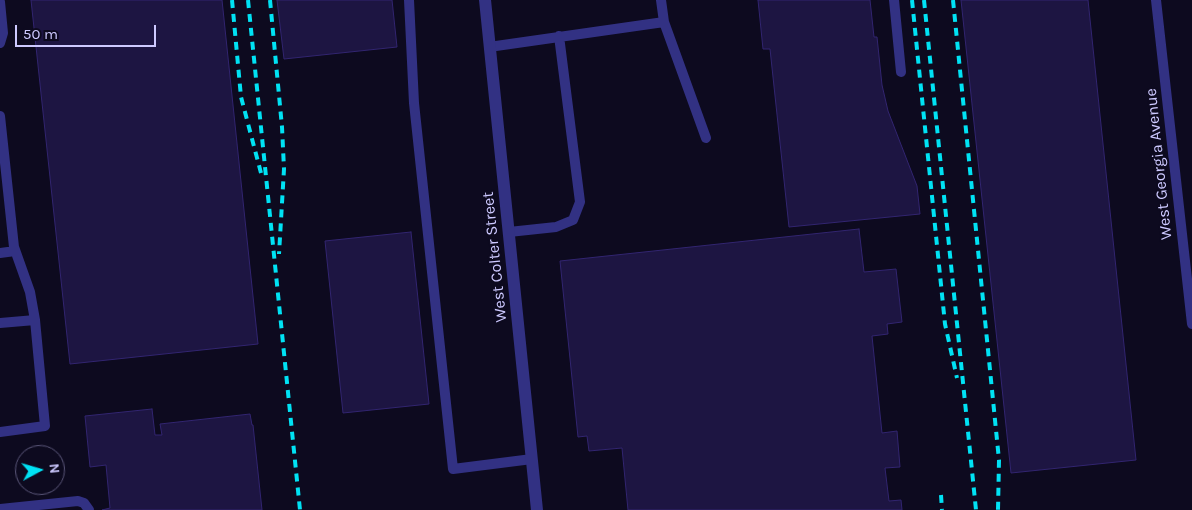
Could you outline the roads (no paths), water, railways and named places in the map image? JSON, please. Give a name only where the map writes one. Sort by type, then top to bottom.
[{"type":"street","name":"West Colter Street","points":[[485,0],[537,510]]},
{"type":"lane","points":[[409,0],[414,103],[453,469],[532,459]]},
{"type":"lane","points":[[661,0],[664,22],[706,138]]},
{"type":"lane","points":[[894,0],[902,72]]},
{"type":"lane","name":"West Georgia Avenue","points":[[1156,0],[1192,324]]},
{"type":"lane","points":[[0,2],[4,32],[0,44]]},
{"type":"lane","points":[[489,47],[664,22]]},
{"type":"lane","points":[[509,232],[556,227],[574,220],[580,202],[559,36]]},
{"type":"lane","points":[[0,116],[4,194],[14,251],[30,292],[35,320],[46,426],[0,432]]},
{"type":"lane","points":[[0,253],[14,251]]},
{"type":"lane","points":[[0,323],[35,320]]},
{"type":"lane","points":[[0,509],[78,501],[84,503],[89,510]]},
{"type":"railway","points":[[232,0],[241,97],[261,173]]},
{"type":"railway","points":[[248,0],[300,510]]},
{"type":"railway","points":[[270,0],[284,169],[279,254]]},
{"type":"railway","points":[[912,0],[945,324],[957,378]]},
{"type":"railway","points":[[924,0],[976,510]]},
{"type":"railway","points":[[953,0],[999,460],[998,510]]},
{"type":"railway","points":[[941,495],[942,510]]}]
